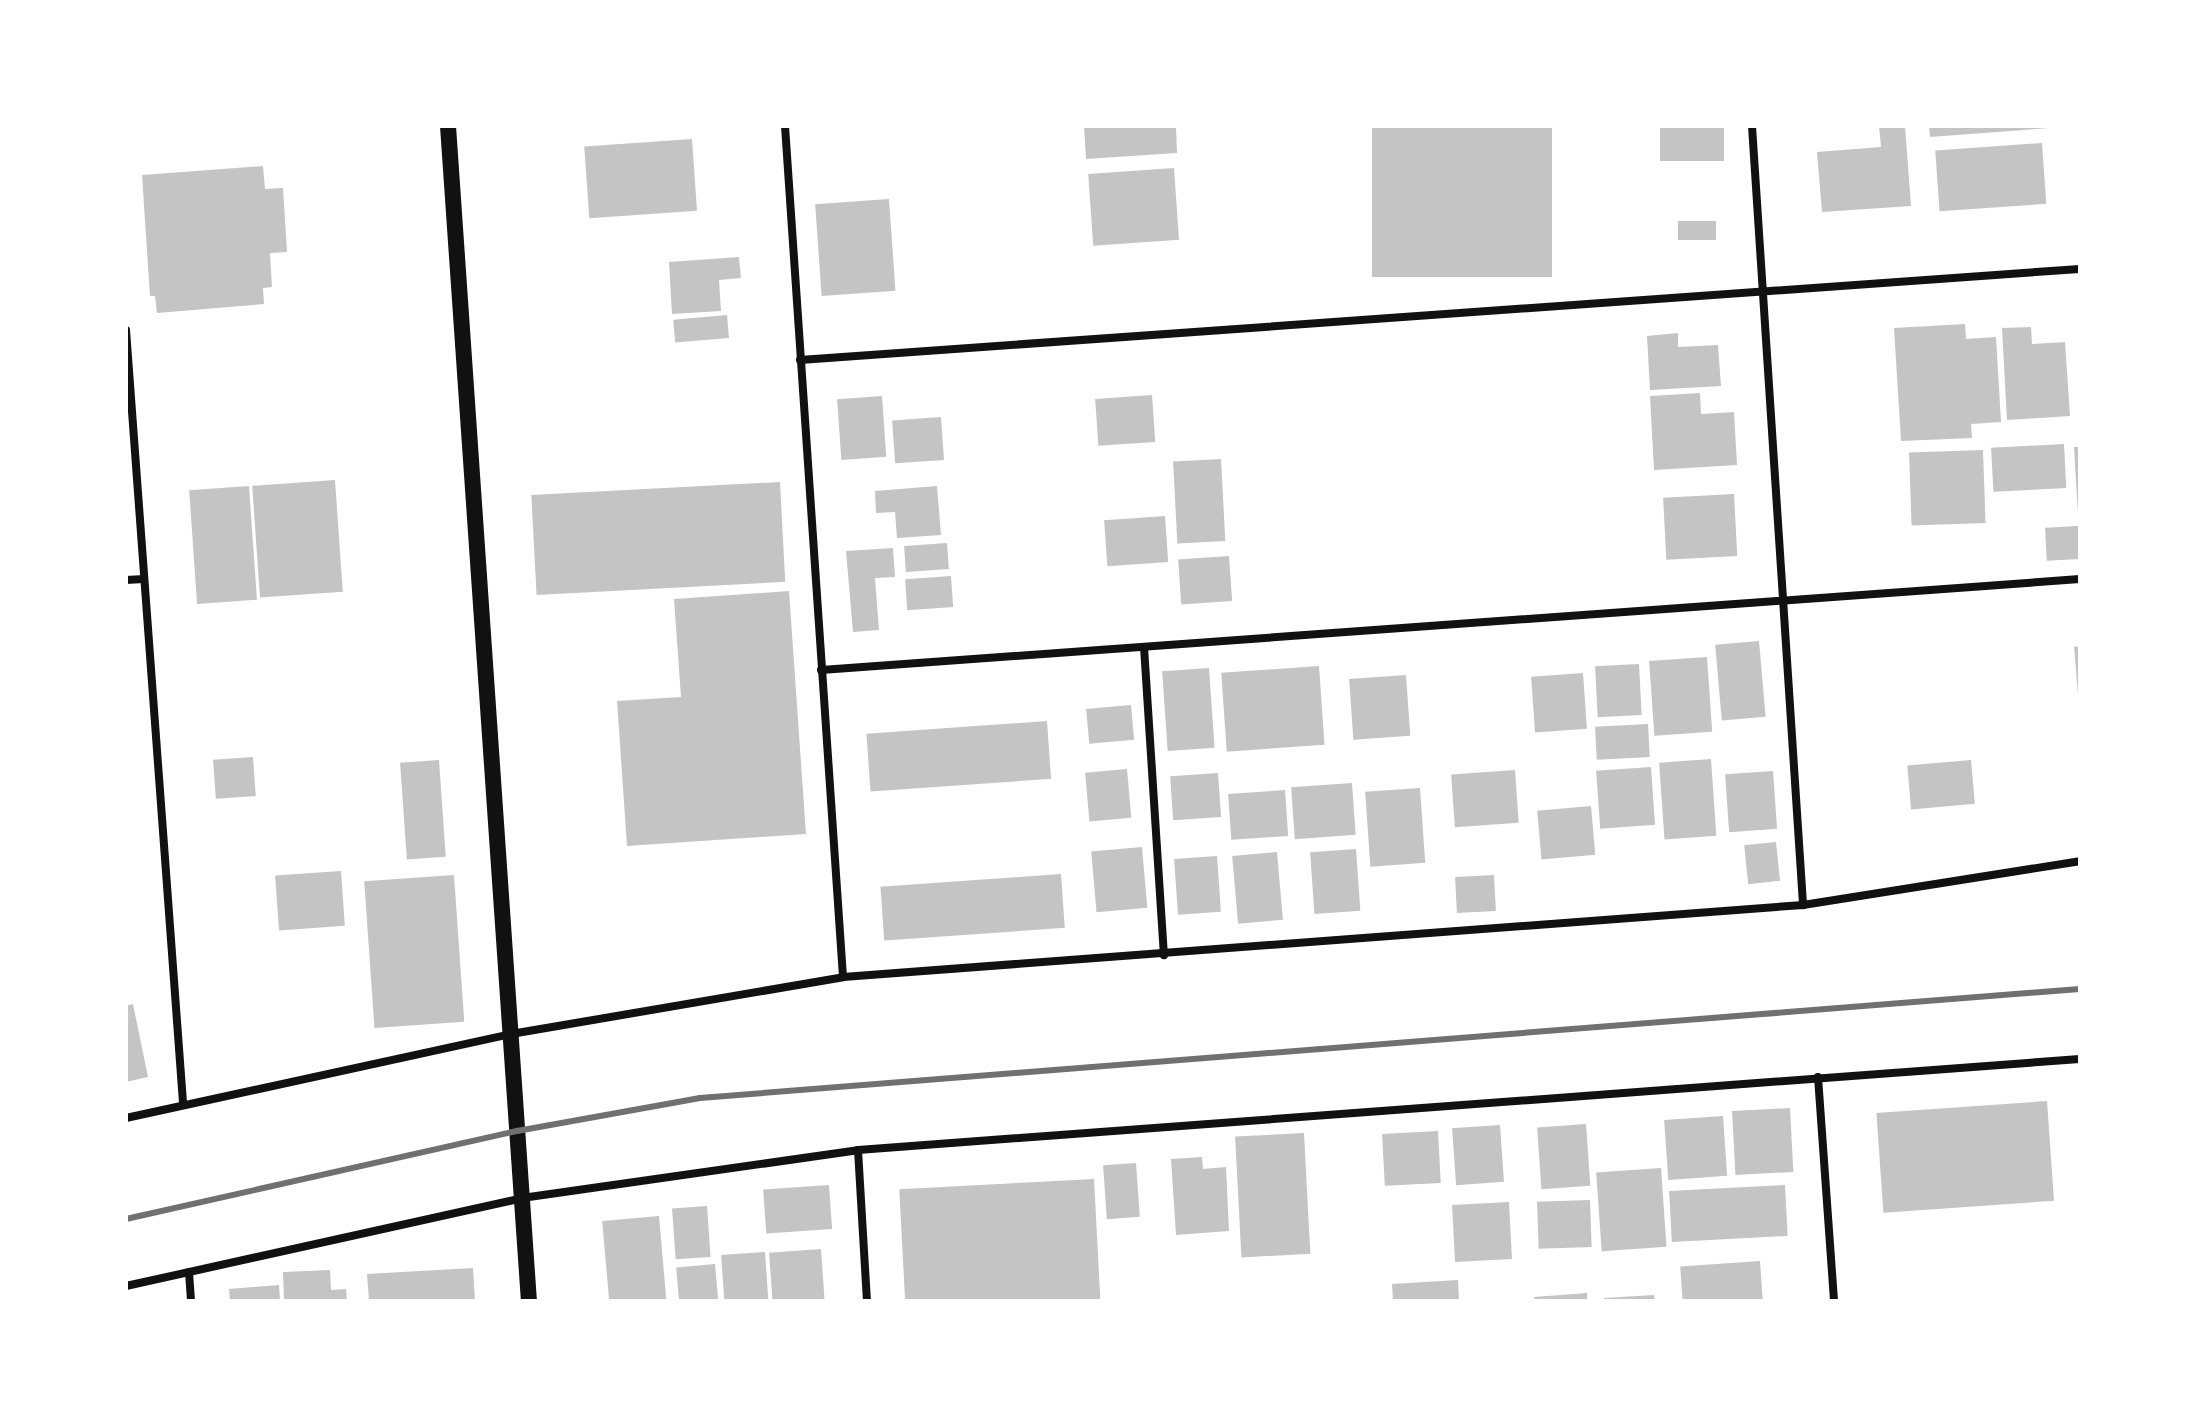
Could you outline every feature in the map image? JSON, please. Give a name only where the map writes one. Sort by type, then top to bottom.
[{"type":"main road","points":[[448,126],[529,1301]]},
{"type":"street","points":[[785,126],[843,977]]},
{"type":"street","points":[[1752,126],[1803,905]]},
{"type":"street","points":[[800,360],[2080,269]]},
{"type":"street","points":[[126,330],[183,1103]]},
{"type":"street","points":[[126,580],[144,579]]},
{"type":"street","points":[[821,670],[2080,579]]},
{"type":"street","points":[[1144,647],[1164,955]]},
{"type":"street","points":[[126,1118],[183,1103],[511,1034],[843,977],[1803,905],[2080,861]]},
{"type":"street","points":[[126,1286],[522,1198],[858,1150],[2080,1059]]},
{"type":"street","points":[[1818,1077],[1834,1301]]},
{"type":"street","points":[[858,1150],[867,1301]]},
{"type":"street","points":[[189,1272],[191,1301]]},
{"type":"building","points":[[1084,126],[1176,126],[1177,153],[1086,159]]},
{"type":"building","points":[[1372,126],[1552,126],[1552,277],[1372,277]]},
{"type":"building","points":[[1660,126],[1724,126],[1724,161],[1660,161]]},
{"type":"building","points":[[1879,126],[1905,126],[1911,206],[1822,212],[1817,152],[1881,147]]},
{"type":"building","points":[[1929,126],[2049,126],[2049,128],[1930,137]]},
{"type":"building","points":[[692,139],[697,211],[589,218],[584,147]]},
{"type":"building","points":[[2042,143],[2046,204],[1940,211],[1935,150]]},
{"type":"building","points":[[263,166],[265,189],[283,188],[287,252],[270,253],[272,287],[263,288],[264,304],[157,313],[155,296],[150,296],[142,175]]},
{"type":"building","points":[[1174,168],[1179,240],[1093,246],[1088,174]]},
{"type":"building","points":[[889,199],[895,291],[822,296],[815,204]]},
{"type":"building","points":[[1678,221],[1716,221],[1716,240],[1678,240]]},
{"type":"building","points":[[739,257],[741,278],[719,280],[721,311],[672,314],[669,262]]},
{"type":"building","points":[[727,315],[729,338],[675,343],[673,320]]},
{"type":"building","points":[[1965,324],[1966,339],[1996,337],[2001,422],[1971,424],[1972,438],[1901,441],[1894,328]]},
{"type":"building","points":[[2031,327],[2032,344],[2065,342],[2070,416],[2007,420],[2002,328]]},
{"type":"building","points":[[1678,333],[1678,347],[1718,345],[1721,386],[1650,390],[1647,336]]},
{"type":"building","points":[[1700,393],[1701,414],[1734,412],[1737,465],[1654,470],[1650,396]]},
{"type":"building","points":[[1152,395],[1155,442],[1098,446],[1095,399]]},
{"type":"building","points":[[882,396],[886,457],[841,460],[837,399]]},
{"type":"building","points":[[941,417],[944,460],[895,463],[892,420]]},
{"type":"building","points":[[2064,444],[2066,488],[1993,492],[1991,448]]},
{"type":"building","points":[[2074,447],[2080,447],[2080,514],[2078,514]]},
{"type":"building","points":[[1983,450],[1986,523],[1912,526],[1909,453]]},
{"type":"building","points":[[1221,459],[1225,541],[1177,543],[1173,462]]},
{"type":"building","points":[[335,480],[343,592],[260,598],[252,486]]},
{"type":"building","points":[[780,482],[785,582],[537,595],[531,495]]},
{"type":"building","points":[[249,486],[257,600],[197,604],[189,490]]},
{"type":"building","points":[[937,486],[941,535],[897,538],[895,512],[876,513],[875,491]]},
{"type":"building","points":[[1734,494],[1737,556],[1666,560],[1663,498]]},
{"type":"building","points":[[1165,516],[1168,562],[1107,566],[1104,520]]},
{"type":"building","points":[[2078,526],[2080,559],[2047,561],[2045,528]]},
{"type":"building","points":[[947,543],[949,569],[906,572],[904,546]]},
{"type":"building","points":[[893,548],[895,577],[875,578],[879,630],[853,632],[846,551]]},
{"type":"building","points":[[1229,556],[1232,601],[1181,604],[1178,560]]},
{"type":"building","points":[[951,576],[953,607],[907,610],[905,579]]},
{"type":"building","points":[[789,591],[806,834],[627,846],[617,701],[681,697],[674,599]]},
{"type":"building","points":[[1759,641],[1766,717],[1722,721],[1715,645]]},
{"type":"building","points":[[2080,646],[2080,694],[2078,694],[2074,647]]},
{"type":"building","points":[[1707,657],[1712,732],[1654,736],[1649,661]]},
{"type":"building","points":[[1639,664],[1642,715],[1598,717],[1595,666]]},
{"type":"building","points":[[1319,666],[1325,745],[1227,752],[1221,673]]},
{"type":"building","points":[[1209,668],[1215,748],[1168,751],[1162,671]]},
{"type":"building","points":[[1583,673],[1587,729],[1535,732],[1531,677]]},
{"type":"building","points":[[1406,675],[1410,736],[1353,740],[1349,679]]},
{"type":"building","points":[[1131,705],[1134,740],[1089,744],[1086,709]]},
{"type":"building","points":[[1047,721],[1051,779],[870,791],[866,734]]},
{"type":"building","points":[[1648,724],[1650,757],[1597,760],[1595,727]]},
{"type":"building","points":[[253,757],[256,796],[216,799],[213,760]]},
{"type":"building","points":[[1711,759],[1716,836],[1664,839],[1659,763]]},
{"type":"building","points":[[439,760],[446,857],[407,859],[400,763]]},
{"type":"building","points":[[1971,760],[1975,804],[1911,809],[1907,766]]},
{"type":"building","points":[[1651,767],[1655,825],[1600,829],[1596,771]]},
{"type":"building","points":[[1127,769],[1131,818],[1089,821],[1085,773]]},
{"type":"building","points":[[1515,770],[1519,823],[1455,827],[1451,774]]},
{"type":"building","points":[[1773,771],[1777,829],[1729,832],[1725,774]]},
{"type":"building","points":[[1218,773],[1221,817],[1173,820],[1170,776]]},
{"type":"building","points":[[1352,783],[1356,835],[1295,839],[1291,787]]},
{"type":"building","points":[[1420,788],[1425,863],[1370,867],[1365,792]]},
{"type":"building","points":[[1285,790],[1288,836],[1231,840],[1228,794]]},
{"type":"building","points":[[1591,806],[1595,855],[1541,860],[1537,811]]},
{"type":"building","points":[[1776,842],[1780,881],[1748,884],[1744,845]]},
{"type":"building","points":[[1142,847],[1147,908],[1097,912],[1091,851]]},
{"type":"building","points":[[1356,849],[1360,911],[1314,914],[1310,852]]},
{"type":"building","points":[[1277,852],[1283,920],[1238,924],[1232,856]]},
{"type":"building","points":[[1217,856],[1221,912],[1178,915],[1174,859]]},
{"type":"building","points":[[341,871],[345,926],[279,930],[275,876]]},
{"type":"building","points":[[1061,874],[1065,928],[884,940],[880,887]]},
{"type":"building","points":[[454,875],[464,1022],[374,1028],[364,881]]},
{"type":"building","points":[[1494,875],[1496,911],[1457,913],[1455,877]]},
{"type":"building","points":[[133,1004],[148,1077],[126,1082],[126,1006]]},
{"type":"building","points":[[2047,1101],[2054,1201],[1883,1213],[1876,1113]]},
{"type":"building","points":[[1790,1108],[1793,1172],[1735,1175],[1732,1111]]},
{"type":"building","points":[[1723,1116],[1727,1176],[1668,1180],[1664,1120]]},
{"type":"building","points":[[1586,1124],[1590,1186],[1541,1189],[1537,1127]]},
{"type":"building","points":[[1500,1125],[1504,1182],[1456,1185],[1452,1128]]},
{"type":"building","points":[[1438,1131],[1441,1183],[1385,1186],[1382,1134]]},
{"type":"building","points":[[1304,1133],[1310,1254],[1241,1257],[1235,1137]]},
{"type":"building","points":[[1202,1157],[1203,1169],[1226,1167],[1229,1231],[1176,1235],[1171,1159]]},
{"type":"building","points":[[1136,1163],[1140,1217],[1107,1219],[1103,1165]]},
{"type":"building","points":[[1661,1168],[1667,1247],[1602,1251],[1596,1173]]},
{"type":"building","points":[[1094,1179],[1100,1301],[905,1301],[899,1189]]},
{"type":"building","points":[[829,1185],[832,1229],[766,1233],[763,1190]]},
{"type":"building","points":[[1785,1185],[1788,1236],[1672,1242],[1669,1191]]},
{"type":"building","points":[[1590,1200],[1592,1247],[1539,1249],[1537,1202]]},
{"type":"building","points":[[1509,1202],[1512,1259],[1455,1262],[1452,1205]]},
{"type":"building","points":[[707,1206],[711,1257],[676,1259],[672,1208]]},
{"type":"building","points":[[659,1216],[666,1301],[609,1301],[602,1221]]},
{"type":"building","points":[[821,1249],[825,1300],[773,1301],[769,1253]]},
{"type":"building","points":[[765,1252],[768,1301],[724,1301],[721,1255]]},
{"type":"building","points":[[1760,1261],[1763,1301],[1683,1301],[1680,1267]]},
{"type":"building","points":[[715,1264],[718,1301],[679,1301],[676,1267]]},
{"type":"building","points":[[473,1268],[475,1301],[369,1301],[367,1274]]},
{"type":"building","points":[[330,1270],[331,1290],[346,1289],[347,1301],[284,1301],[283,1272]]},
{"type":"building","points":[[1458,1280],[1459,1301],[1393,1301],[1392,1284]]},
{"type":"building","points":[[279,1285],[280,1301],[230,1301],[229,1289]]},
{"type":"building","points":[[1587,1293],[1587,1301],[1535,1301],[1534,1297]]},
{"type":"building","points":[[1654,1295],[1655,1301],[1604,1301],[1604,1298]]},
{"type":"railway","points":[[126,1219],[517,1131],[700,1098],[2080,989]]}]
